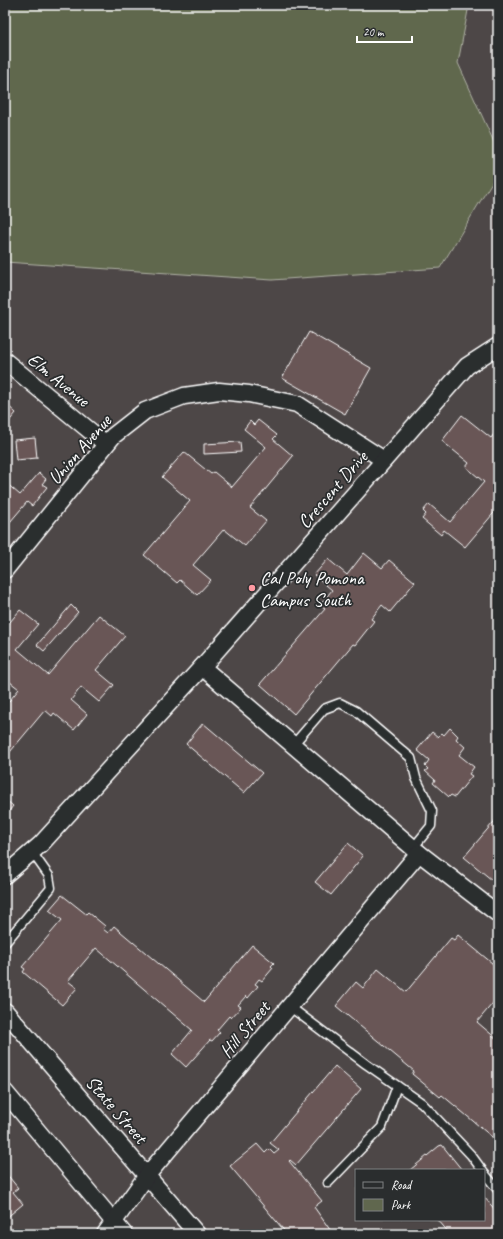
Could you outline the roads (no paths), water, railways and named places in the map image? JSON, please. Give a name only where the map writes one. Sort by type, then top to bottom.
[{"type":"street","name":"Crescent Drive","points":[[5,875],[32,852],[202,667],[467,366],[498,346]]},
{"type":"street","name":"Elm Avenue","points":[[5,361],[106,444]]},
{"type":"street","name":"Union Avenue","points":[[5,570],[112,436],[145,411],[184,396],[219,391],[249,394],[297,404],[384,460]]},
{"type":"street","points":[[202,667],[416,850],[498,914]]},
{"type":"street","name":"Hill Street","points":[[109,1228],[148,1174],[289,1006],[416,850]]},
{"type":"street","name":"State Street","points":[[5,1011],[148,1174],[197,1234]]},
{"type":"street","points":[[5,1092],[109,1228],[124,1234]]},
{"type":"lane","points":[[293,746],[324,709],[340,703],[356,711],[411,758],[416,778],[432,811],[431,826],[416,850]]},
{"type":"lane","points":[[5,943],[51,888],[49,876],[32,852]]},
{"type":"lane","points":[[289,1006],[422,1103],[471,1155],[481,1169]]},
{"type":"lane","points":[[328,1183],[382,1127],[398,1086]]},
{"type":"lane","points":[[485,1174],[498,1190]]},
{"type":"place","name":"Cal Poly Pomona Campus South","points":[[252,588]]}]
